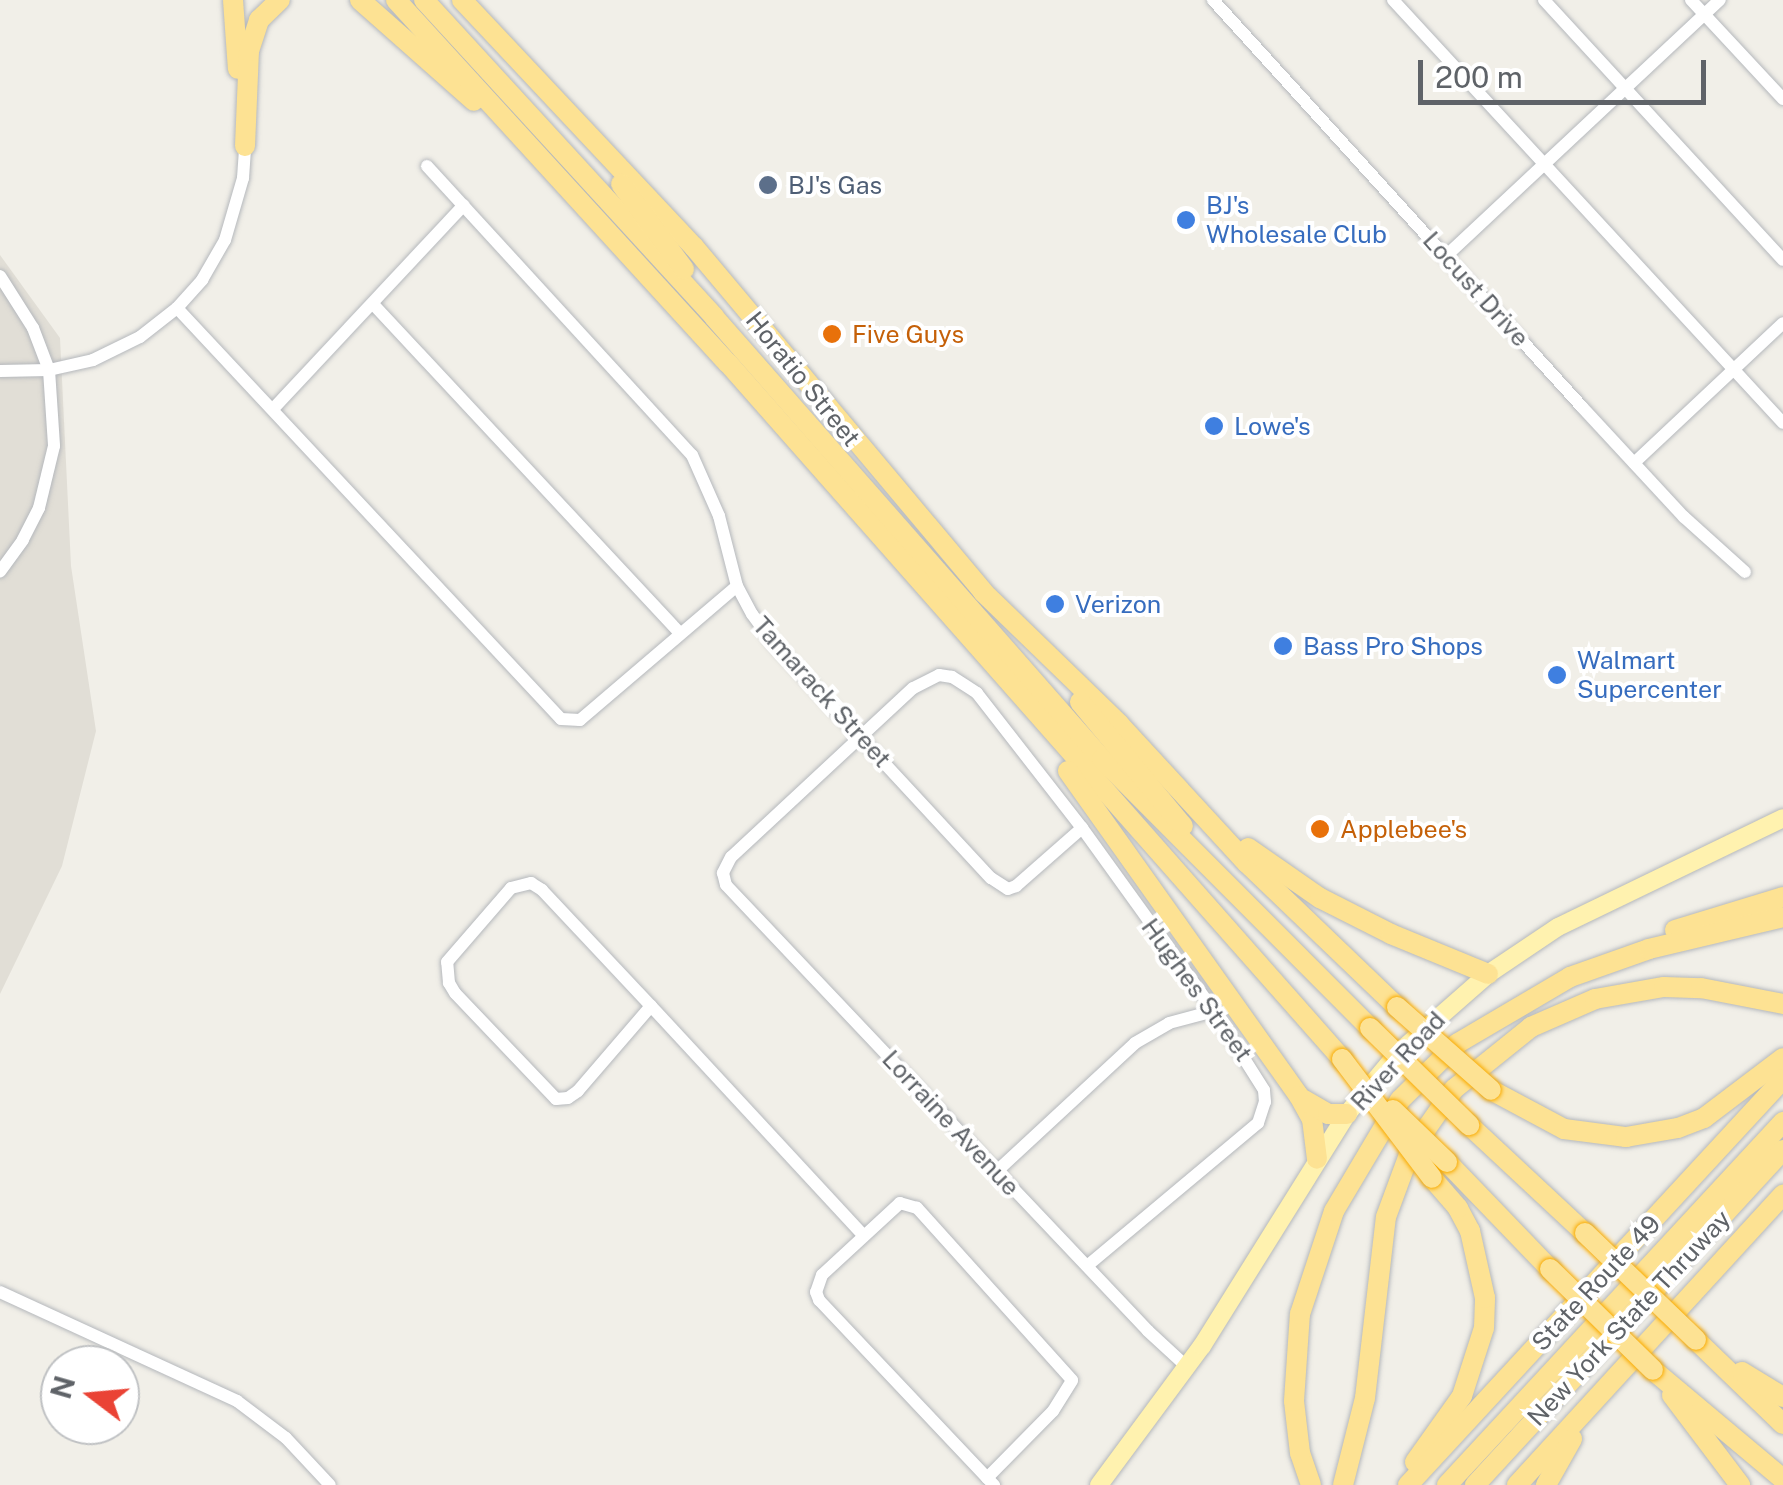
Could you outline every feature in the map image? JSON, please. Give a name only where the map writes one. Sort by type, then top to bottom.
[{"type":"highway","points":[[234,0],[246,146]]},
{"type":"highway","points":[[246,146],[252,41],[259,20],[280,0]]},
{"type":"highway","points":[[352,0],[368,8],[555,173]]},
{"type":"highway","points":[[396,0],[728,362],[1440,1170],[1654,1370],[1783,1480]]},
{"type":"highway","points":[[424,0],[714,317],[1018,666],[1242,902],[1783,1424]]},
{"type":"highway","name":"Horatio Street","points":[[462,0],[694,246],[859,448],[1018,625],[1147,753],[1198,810]]},
{"type":"highway","points":[[542,81],[691,278],[714,317]]},
{"type":"highway","points":[[1018,625],[1242,902]]},
{"type":"highway","points":[[991,664],[1299,1096],[1312,1119],[1317,1158]]},
{"type":"highway","points":[[1198,810],[1320,898],[1390,934],[1488,974]]},
{"type":"highway","points":[[1198,810],[1397,1007],[1491,1090],[1534,1118],[1564,1129],[1626,1138],[1678,1128],[1704,1118],[1783,1058]]},
{"type":"highway","points":[[1311,1485],[1300,1453],[1295,1352],[1300,1314],[1321,1245],[1353,1172],[1380,1129],[1424,1073],[1524,991],[1561,970],[1597,954],[1783,897]]},
{"type":"highway","points":[[1458,1043],[1550,987],[1620,958],[1783,917]]},
{"type":"highway","points":[[1343,1485],[1365,1398],[1386,1217],[1410,1152],[1454,1090],[1498,1050],[1531,1027],[1595,1000],[1664,987],[1701,988],[1783,1004]]},
{"type":"highway","name":"State Route 49","points":[[1408,1485],[1783,1080]]},
{"type":"highway","points":[[1299,1096],[1328,1114],[1347,1114]]},
{"type":"highway","name":"New York State Thruway","points":[[1447,1485],[1783,1122]]},
{"type":"highway","name":"New York State Thruway","points":[[1475,1485],[1783,1150]]},
{"type":"highway","points":[[1398,1485],[1462,1396],[1484,1328],[1485,1298],[1470,1231],[1440,1170]]},
{"type":"highway","points":[[1517,1485],[1783,1195]]},
{"type":"highway","points":[[1746,1236],[1783,1214]]},
{"type":"highway","points":[[1696,1340],[1783,1398]]},
{"type":"highway","points":[[1546,1485],[1560,1457],[1625,1366]]},
{"type":"highway","points":[[1654,1370],[1740,1485]]},
{"type":"main road","name":"River Road","points":[[1099,1485],[1187,1367],[1347,1114],[1397,1054],[1488,974],[1558,926],[1783,818]]},
{"type":"street","name":"Locust Drive","points":[[1213,0],[1684,518],[1745,572]]},
{"type":"street","points":[[1393,0],[1783,422]]},
{"type":"street","points":[[1544,0],[1783,260]]},
{"type":"street","points":[[1691,0],[1783,99]]},
{"type":"street","points":[[1446,256],[1720,0]]},
{"type":"street","points":[[0,371],[49,370],[118,350],[177,308],[202,280],[226,240],[243,178],[246,146]]},
{"type":"street","name":"Tamarack Street","points":[[427,166],[692,456],[719,516],[736,586],[774,644],[999,885],[1016,886],[1082,828]]},
{"type":"street","points":[[272,409],[464,205]]},
{"type":"street","points":[[0,276],[34,328],[49,370],[54,446],[51,470],[24,540],[0,572]]},
{"type":"street","points":[[373,304],[680,633]]},
{"type":"street","points":[[177,308],[561,719],[580,720],[736,586]]},
{"type":"street","points":[[1634,463],[1783,323]]},
{"type":"street","name":"Hughes Street","points":[[723,873],[731,858],[913,688],[928,678],[952,677],[977,693],[1082,828],[1214,1011],[1258,1076],[1265,1102],[1262,1114],[1087,1266]]},
{"type":"street","name":"Lorraine Avenue","points":[[723,873],[726,885],[1187,1367]]},
{"type":"street","points":[[651,1006],[575,1093],[549,1095],[455,993],[446,970],[464,937],[511,888],[529,882],[542,890],[651,1006],[862,1234]]},
{"type":"street","points":[[997,1172],[1135,1042],[1169,1024],[1214,1011]]},
{"type":"street","points":[[900,1202],[917,1208],[1067,1370],[1072,1380],[1069,1391],[990,1482],[818,1300],[817,1284],[862,1234],[900,1202]]},
{"type":"street","points":[[0,1292],[237,1401],[286,1438],[330,1485]]},
{"type":"shaded area","points":[[0,255],[60,338],[71,566],[96,731],[62,866],[0,994]]},
{"type":"place","name":"BJ's Gas","points":[[768,185]]},
{"type":"place","name":"BJ's Wholesale Club","points":[[1186,220]]},
{"type":"place","name":"Five Guys","points":[[832,334]]},
{"type":"place","name":"Lowe's","points":[[1214,426]]},
{"type":"place","name":"Verizon","points":[[1055,604]]},
{"type":"place","name":"Bass Pro Shops","points":[[1283,646]]},
{"type":"place","name":"Walmart Supercenter","points":[[1557,675]]},
{"type":"place","name":"Applebee's","points":[[1320,829]]}]
